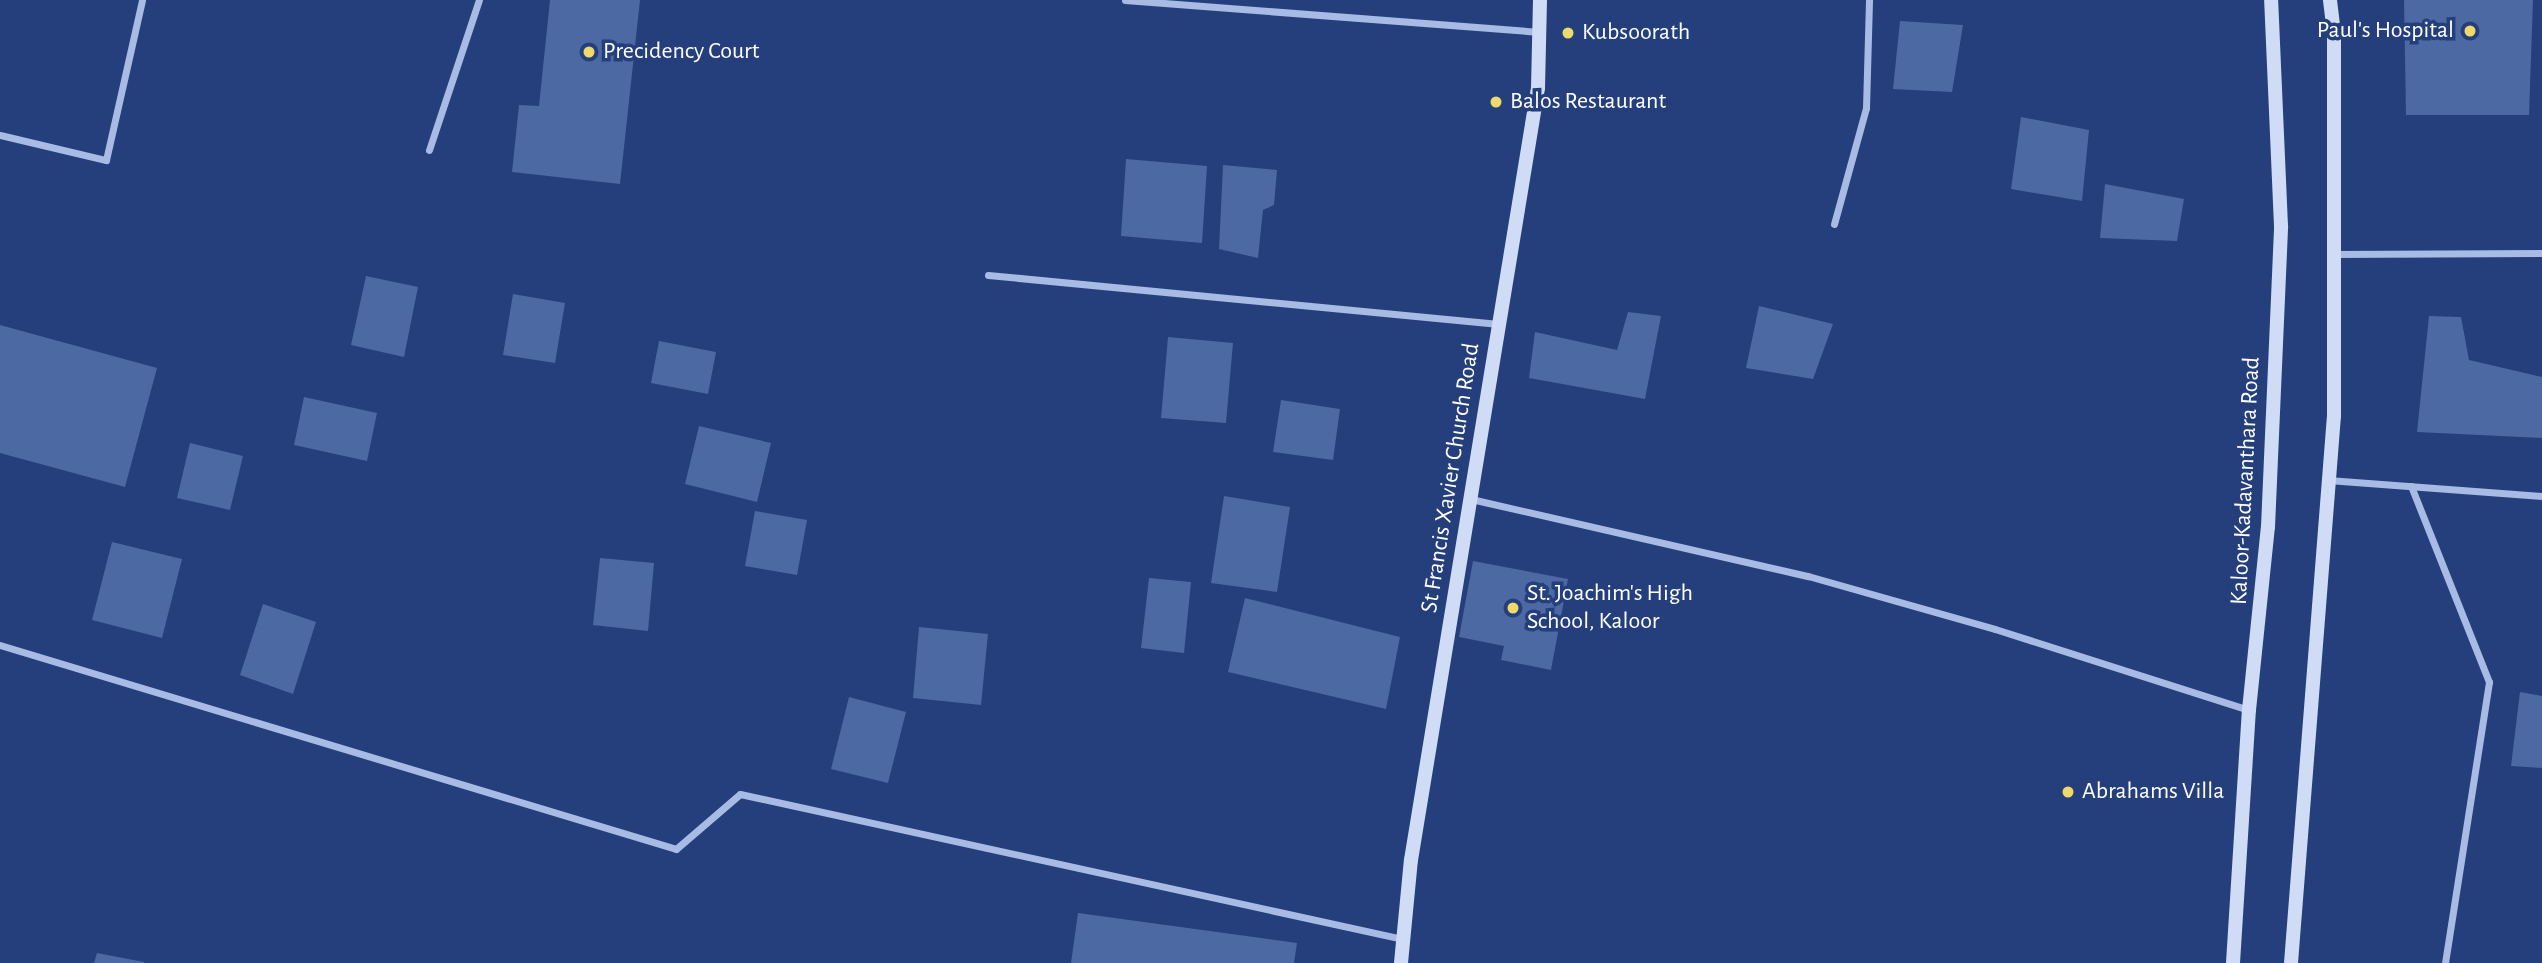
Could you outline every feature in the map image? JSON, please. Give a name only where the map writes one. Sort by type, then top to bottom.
[{"type":"main road","name":"St Francis Xavier Church Road","points":[[1401,963],[1411,860],[1538,88],[1540,0]]},
{"type":"main road","name":"Kaloor-Kadavanthara Road","points":[[2233,963],[2249,710],[2268,527],[2281,226],[2271,0]]},
{"type":"main road","points":[[2291,963],[2334,416],[2334,33],[2330,0]]},
{"type":"street","points":[[0,135],[106,160],[142,0]]},
{"type":"street","points":[[429,150],[479,0]]},
{"type":"street","points":[[1125,0],[1540,32]]},
{"type":"street","points":[[1834,224],[1866,108],[1869,0]]},
{"type":"street","points":[[2334,254],[2542,253]]},
{"type":"street","points":[[988,275],[1499,324]]},
{"type":"street","points":[[2327,480],[2542,496]]},
{"type":"street","points":[[2411,486],[2489,682],[2445,963]]},
{"type":"street","points":[[1470,499],[1808,576],[1995,629],[2249,710]]},
{"type":"street","points":[[0,645],[676,849],[740,794],[1403,939]]},
{"type":"building","name":"Precidency Court","points":[[550,0],[640,0],[620,184],[512,172],[519,105],[539,106]]},
{"type":"building","points":[[2404,0],[2533,0],[2529,115],[2406,115]]},
{"type":"building","points":[[1900,21],[1963,25],[1952,92],[1893,89]]},
{"type":"building","points":[[2021,117],[2089,130],[2082,201],[2011,189]]},
{"type":"building","points":[[1126,159],[1207,166],[1202,243],[1121,236]]},
{"type":"building","points":[[1223,165],[1277,170],[1274,205],[1263,210],[1258,258],[1219,249]]},
{"type":"building","points":[[2105,184],[2184,199],[2177,241],[2100,238]]},
{"type":"building","points":[[366,276],[418,287],[404,357],[351,345]]},
{"type":"building","points":[[513,294],[565,303],[555,363],[503,355]]},
{"type":"building","points":[[1759,306],[1833,324],[1813,379],[1746,368]]},
{"type":"building","points":[[1628,312],[1661,316],[1645,399],[1529,378],[1535,332],[1617,350]]},
{"type":"building","points":[[2429,316],[2461,317],[2469,360],[2542,377],[2542,438],[2417,432]]},
{"type":"building","points":[[0,325],[157,368],[125,487],[0,453]]},
{"type":"building","points":[[1168,337],[1233,343],[1226,423],[1161,418]]},
{"type":"building","points":[[659,341],[716,352],[708,394],[651,383]]},
{"type":"building","points":[[304,397],[377,413],[367,461],[294,445]]},
{"type":"building","points":[[1281,400],[1340,409],[1333,460],[1273,452]]},
{"type":"building","points":[[699,426],[771,443],[757,502],[685,484]]},
{"type":"building","points":[[190,443],[243,456],[230,510],[177,498]]},
{"type":"building","points":[[1224,496],[1290,507],[1277,592],[1211,583]]},
{"type":"building","points":[[755,511],[807,520],[797,575],[745,566]]},
{"type":"building","points":[[112,542],[182,559],[162,638],[92,620]]},
{"type":"building","points":[[600,558],[654,563],[648,631],[593,625]]},
{"type":"building","name":"St. Joachim's High School, Kaloor","points":[[1473,561],[1568,579],[1551,670],[1501,660],[1504,646],[1459,637]]},
{"type":"building","points":[[1149,578],[1191,582],[1184,653],[1141,648]]},
{"type":"building","points":[[1245,598],[1400,637],[1386,709],[1228,672]]},
{"type":"building","points":[[263,604],[316,622],[293,694],[240,675]]},
{"type":"building","points":[[919,627],[988,634],[981,705],[913,698]]},
{"type":"building","points":[[2520,692],[2542,696],[2542,768],[2511,766]]},
{"type":"building","points":[[849,697],[906,712],[888,783],[831,769]]},
{"type":"building","points":[[1078,913],[1297,943],[1294,963],[1071,963]]},
{"type":"building","points":[[97,953],[144,962],[144,963],[94,963]]},
{"type":"place","name":"Paul's Hospital","points":[[2470,31]]},
{"type":"place","name":"Kubsoorath","points":[[1568,33]]},
{"type":"place","name":"Precidency Court","points":[[589,52]]},
{"type":"place","name":"Balos Restaurant","points":[[1496,102]]},
{"type":"place","name":"St. Joachim's High School, Kaloor","points":[[1513,608]]},
{"type":"place","name":"Abrahams Villa","points":[[2068,792]]}]
